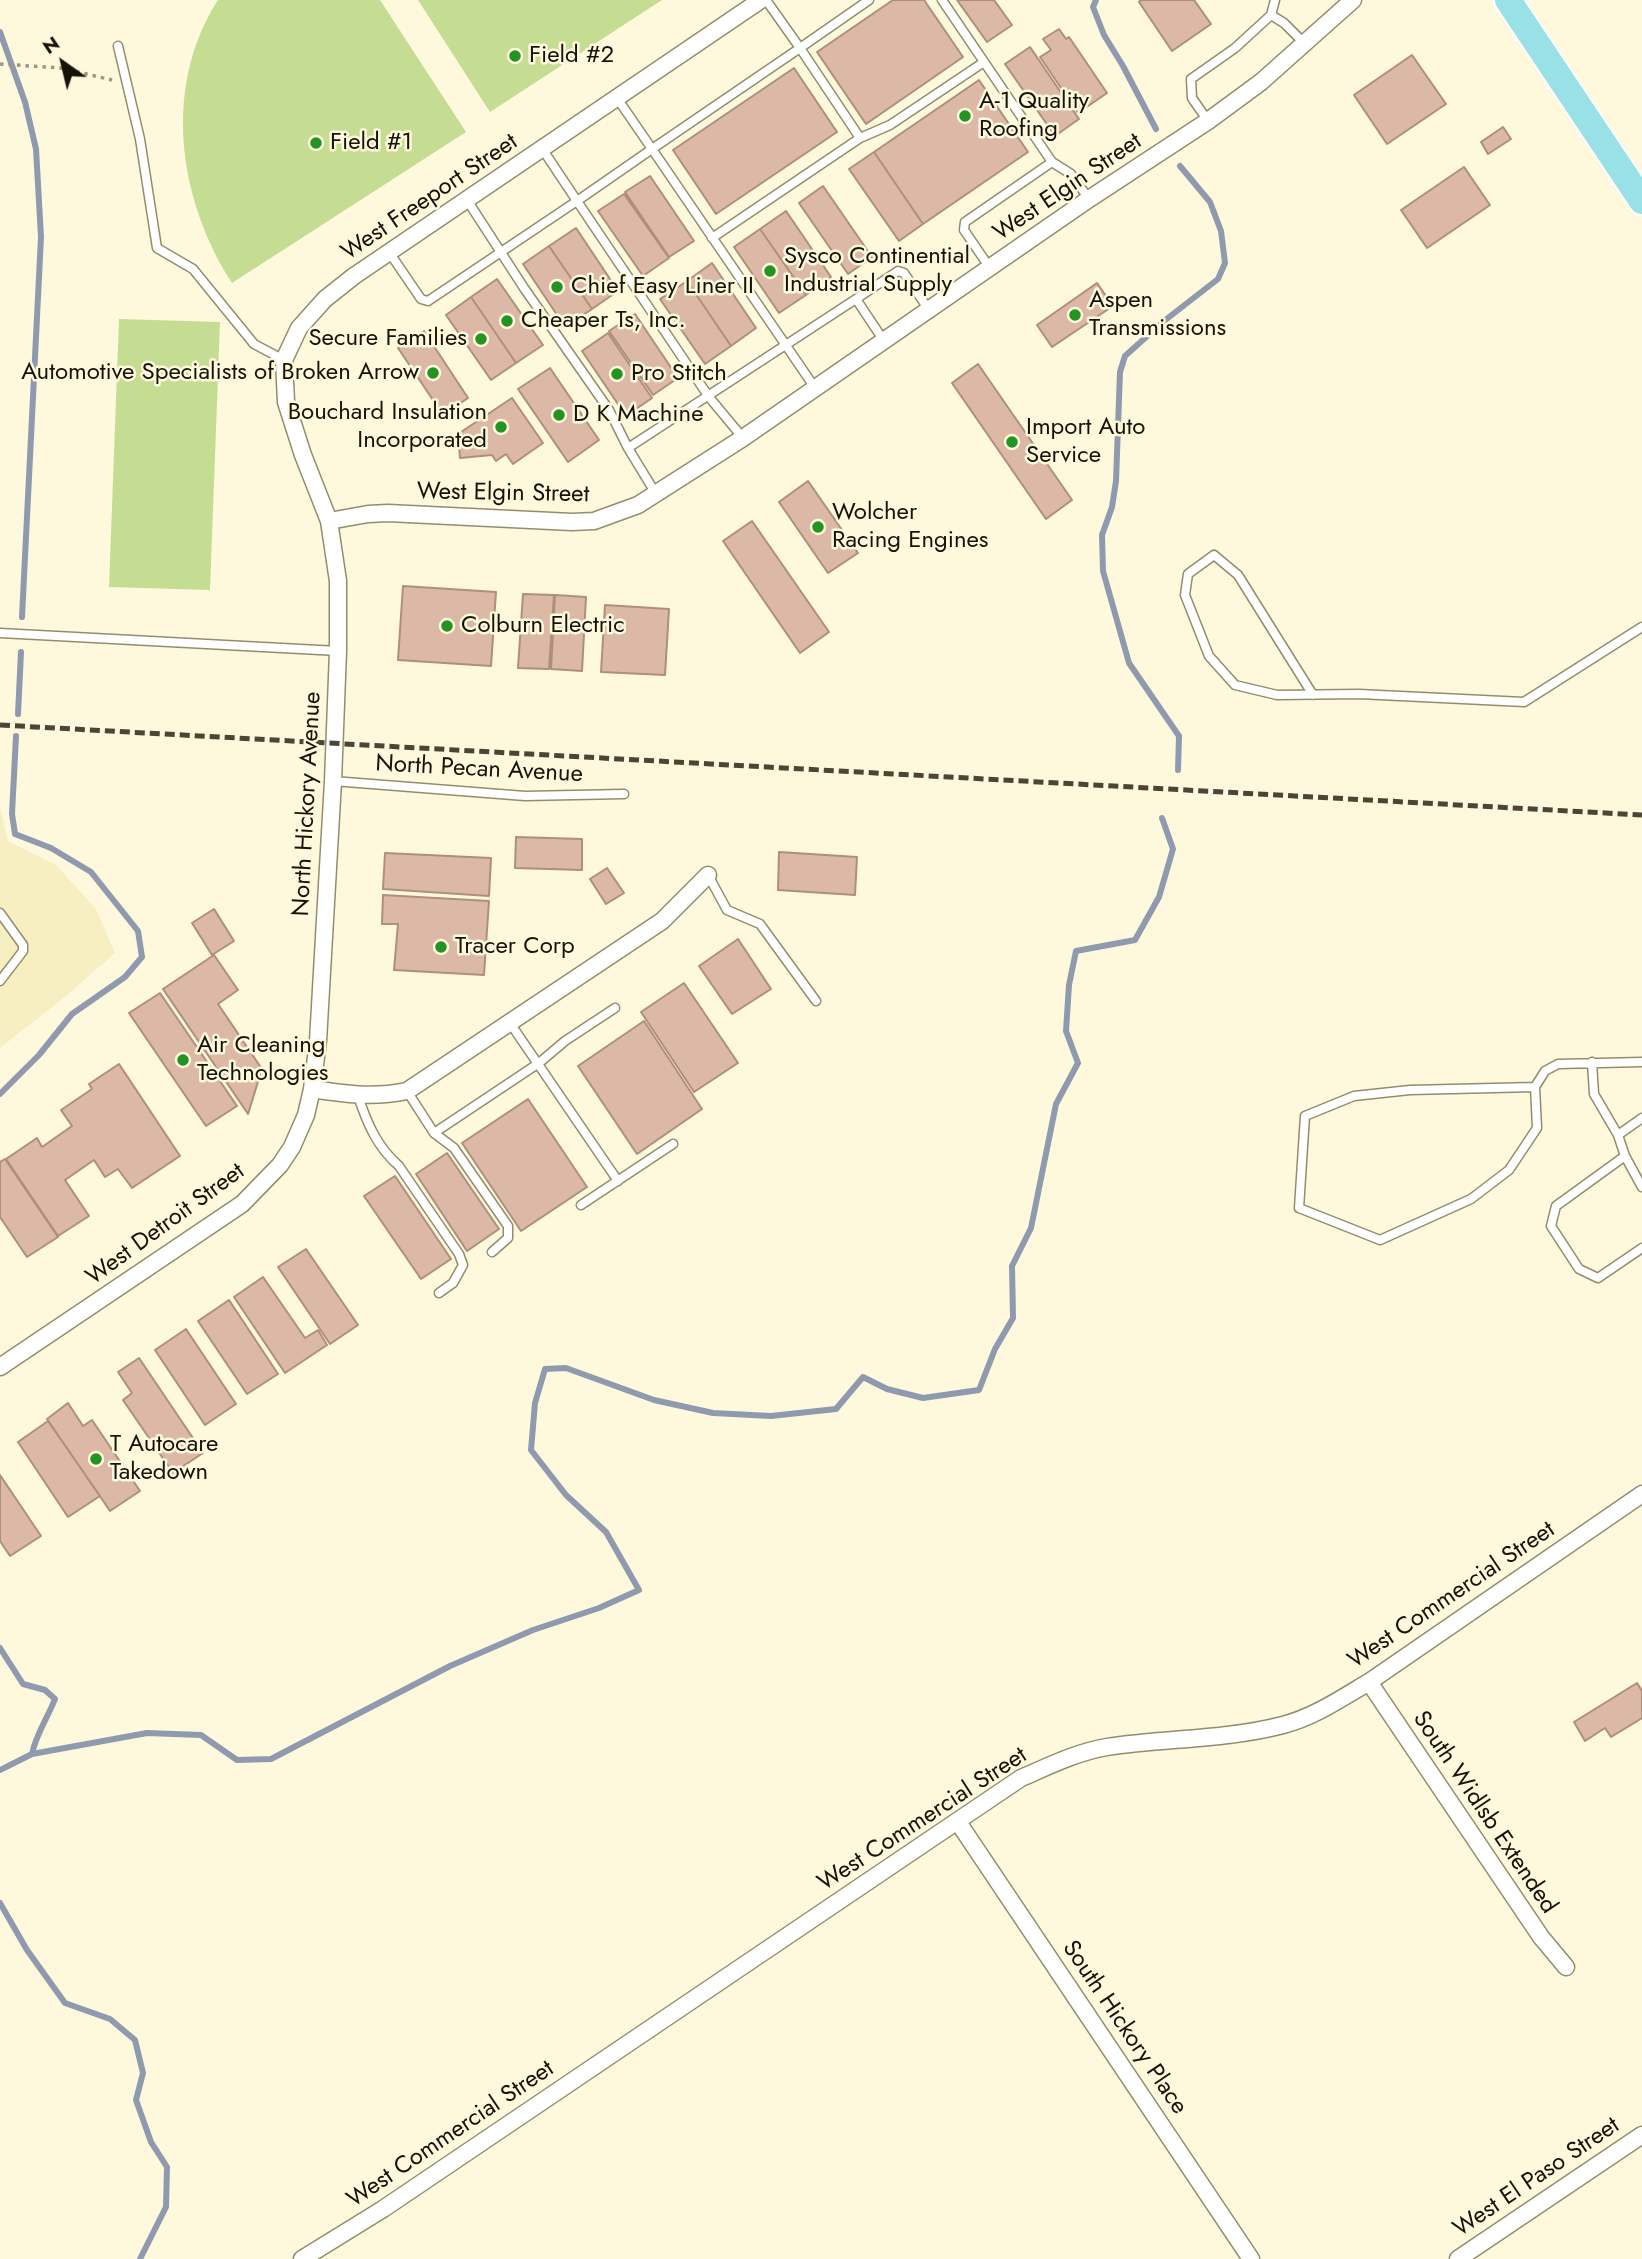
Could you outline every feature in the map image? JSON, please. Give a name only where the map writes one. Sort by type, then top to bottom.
[{"type":"main road","points":[[1508,0],[1642,201]]},
{"type":"street","name":"West Freeport Street","points":[[329,521],[286,402],[284,360],[299,328],[324,299],[389,252],[764,0]]},
{"type":"street","name":"West Elgin Street","points":[[329,521],[388,513],[594,521],[638,506],[743,439],[1208,121],[1261,82],[1353,0]]},
{"type":"street","name":"North Hickory Avenue","points":[[312,1089],[318,1041],[338,651],[338,581],[329,521]]},
{"type":"street","points":[[312,1089],[358,1096],[382,1096],[407,1091],[662,922],[708,875]]},
{"type":"street","name":"West Detroit Street","points":[[0,1367],[242,1204],[281,1165],[292,1147],[306,1115],[312,1089]]},
{"type":"street","name":"West Commercial Street","points":[[302,2259],[383,2209],[1021,1778],[1063,1760],[1105,1747],[1237,1735],[1286,1724],[1327,1707],[1369,1682],[1642,1494]]},
{"type":"street","name":"South Widlsb Extended","points":[[1369,1682],[1541,1937],[1566,1967]]},
{"type":"street","name":"South Hickory Place","points":[[958,1822],[1251,2259]]},
{"type":"street","name":"West El Paso Street","points":[[1458,2259],[1642,2135]]},
{"type":"lane","points":[[764,0],[800,48],[860,138]]},
{"type":"lane","points":[[389,252],[421,299],[428,300],[869,0]]},
{"type":"lane","points":[[942,0],[1052,162],[1071,174],[1089,200]]},
{"type":"lane","points":[[1208,121],[1192,98],[1191,79],[1235,48],[1271,15],[1276,0]]},
{"type":"lane","points":[[1271,15],[1284,23],[1304,43]]},
{"type":"lane","points":[[118,46],[140,139],[157,248],[193,269],[254,344],[284,360]]},
{"type":"lane","points":[[712,238],[860,138],[890,125],[984,62]]},
{"type":"lane","points":[[617,98],[815,388]]},
{"type":"lane","points":[[543,150],[709,397],[743,439]]},
{"type":"lane","points":[[990,268],[964,230],[965,222],[1052,162]]},
{"type":"lane","points":[[467,200],[609,411],[656,494]]},
{"type":"lane","points":[[628,448],[898,271],[904,273],[929,310]]},
{"type":"lane","points":[[856,299],[884,341]]},
{"type":"lane","points":[[1313,695],[1238,575],[1214,555],[1188,574],[1185,595],[1209,656],[1236,685],[1277,695],[1313,695],[1359,694],[1524,702],[1642,627]]},
{"type":"lane","points":[[0,632],[338,651]]},
{"type":"lane","name":"North Pecan Avenue","points":[[333,781],[525,796],[624,794]]},
{"type":"lane","points":[[708,875],[727,910],[760,924],[816,1001]]},
{"type":"lane","points":[[0,913],[23,945],[23,951],[0,981]]},
{"type":"lane","points":[[434,1133],[615,1008]]},
{"type":"lane","points":[[510,1023],[618,1181]]},
{"type":"lane","points":[[1592,1062],[1594,1094],[1618,1135],[1625,1156],[1642,1187]]},
{"type":"lane","points":[[1535,1087],[1410,1090],[1354,1096],[1305,1116],[1299,1208],[1380,1240],[1471,1199],[1509,1170],[1537,1128],[1535,1087],[1545,1071],[1558,1064],[1642,1062]]},
{"type":"lane","points":[[407,1091],[434,1133],[454,1148],[508,1226],[508,1238],[492,1252]]},
{"type":"lane","points":[[358,1096],[369,1127],[387,1156],[399,1166],[459,1254],[463,1265],[453,1283],[439,1293]]},
{"type":"lane","points":[[1618,1135],[1642,1118]]},
{"type":"lane","points":[[581,1205],[673,1144]]},
{"type":"lane","points":[[1625,1156],[1556,1206],[1551,1226],[1579,1269],[1598,1278],[1642,1248]]},
{"type":"path","points":[[0,64],[61,68],[128,84]]},
{"type":"shaded area","points":[[0,807],[8,841],[56,865],[96,909],[115,953],[0,1048]]},
{"type":"green space","name":"Field #1","points":[[218,0],[380,0],[466,132],[232,283],[199,216],[189,179],[184,143],[184,106],[189,69],[200,34]]},
{"type":"green space","name":"Field #2","points":[[418,0],[662,0],[490,112]]},
{"type":"green space","points":[[119,319],[220,322],[210,590],[109,587]]},
{"type":"building","points":[[893,0],[924,0],[963,57],[866,124],[817,52]]},
{"type":"building","points":[[957,0],[994,0],[1012,25],[987,42]]},
{"type":"building","points":[[1194,0],[1211,24],[1172,51],[1139,2]]},
{"type":"building","points":[[1059,29],[1066,39],[1069,37],[1107,93],[1078,113],[1040,57],[1051,50],[1043,39]]},
{"type":"building","points":[[1030,47],[1079,119],[1055,136],[1005,64]]},
{"type":"building","points":[[1412,55],[1446,104],[1387,144],[1354,95]]},
{"type":"building","points":[[794,68],[837,132],[716,214],[673,150]]},
{"type":"building","name":"A-1 Quality Roofing","points":[[979,80],[1028,152],[923,224],[874,152]]},
{"type":"building","points":[[1503,127],[1511,139],[1488,154],[1481,142]]},
{"type":"building","points":[[874,152],[923,224],[899,241],[849,169]]},
{"type":"building","points":[[1464,167],[1490,205],[1427,248],[1401,210]]},
{"type":"building","points":[[650,176],[694,241],[669,257],[625,192]]},
{"type":"building","points":[[823,186],[872,257],[848,274],[799,203]]},
{"type":"building","points":[[624,194],[669,258],[643,276],[598,211]]},
{"type":"building","points":[[786,211],[831,277],[806,295],[760,229]]},
{"type":"building","points":[[576,228],[618,291],[592,309],[549,246]]},
{"type":"building","name":"Sysco Continential Industrial Supply","points":[[760,229],[806,295],[779,313],[734,247]]},
{"type":"building","name":"Chief Easy Liner II","points":[[549,246],[592,309],[565,327],[523,264]]},
{"type":"building","points":[[712,263],[756,328],[731,346],[687,281]]},
{"type":"building","name":"Cheaper Ts, Inc.","points":[[497,279],[543,345],[516,363],[471,297]]},
{"type":"building","points":[[687,281],[731,346],[705,364],[660,299]]},
{"type":"building","name":"Aspen Transmissions","points":[[1097,283],[1113,306],[1052,347],[1037,325]]},
{"type":"building","name":"Secure Families","points":[[471,297],[516,363],[491,380],[446,315]]},
{"type":"building","points":[[635,314],[678,378],[653,395],[609,331]]},
{"type":"building","name":"Automotive Specialists of Broken Arrow","points":[[424,331],[468,398],[443,415],[398,348]]},
{"type":"building","name":"Pro Stitch","points":[[608,333],[652,398],[626,416],[582,351]]},
{"type":"building","name":"Import Auto Service","points":[[978,364],[1072,500],[1046,519],[952,383]]},
{"type":"building","name":"D K Machine","points":[[550,368],[599,440],[568,462],[518,389]]},
{"type":"building","name":"Bouchard Insulation Incorporated","points":[[512,398],[543,443],[513,464],[506,454],[496,461],[492,455],[460,458],[458,434]]},
{"type":"building","name":"Wolcher Racing Engines","points":[[808,481],[858,553],[828,573],[779,502]]},
{"type":"building","points":[[752,521],[829,632],[800,653],[723,541]]},
{"type":"building","name":"Colburn Electric","points":[[403,586],[496,592],[491,666],[398,660]]},
{"type":"building","points":[[523,594],[554,595],[549,669],[518,668]]},
{"type":"building","points":[[555,595],[586,597],[582,671],[551,669]]},
{"type":"building","points":[[605,605],[669,609],[665,675],[601,672]]},
{"type":"building","points":[[516,837],[582,839],[582,870],[515,868]]},
{"type":"building","points":[[779,852],[857,857],[855,895],[778,890]]},
{"type":"building","points":[[385,853],[491,858],[489,896],[383,889]]},
{"type":"building","points":[[607,868],[624,893],[606,904],[590,879]]},
{"type":"building","name":"Tracer Corp","points":[[383,895],[489,901],[484,975],[394,970],[398,924],[382,924]]},
{"type":"building","points":[[214,909],[234,941],[212,955],[192,923]]},
{"type":"building","points":[[738,939],[771,989],[732,1014],[699,966]]},
{"type":"building","points":[[214,955],[238,990],[218,1004],[262,1069],[248,1114],[163,989]]},
{"type":"building","points":[[684,983],[738,1063],[694,1092],[641,1012]]},
{"type":"building","name":"Air Cleaning Technologies","points":[[160,993],[237,1106],[206,1126],[129,1013]]},
{"type":"building","points":[[644,1021],[702,1109],[637,1154],[578,1066]]},
{"type":"building","points":[[119,1064],[180,1156],[132,1188],[118,1169],[105,1177],[94,1160],[65,1180],[89,1216],[58,1236],[6,1159],[37,1138],[42,1147],[72,1126],[61,1110],[92,1089],[89,1084]]},
{"type":"building","points":[[528,1099],[587,1187],[521,1231],[462,1143]]},
{"type":"building","points":[[447,1153],[499,1229],[467,1251],[416,1174]]},
{"type":"building","points":[[5,1159],[58,1237],[27,1257],[0,1217],[0,1162]]},
{"type":"building","points":[[395,1176],[451,1259],[421,1279],[364,1196]]},
{"type":"building","points":[[306,1249],[358,1325],[330,1344],[278,1267]]},
{"type":"building","points":[[263,1277],[305,1338],[318,1330],[327,1345],[285,1373],[234,1297]]},
{"type":"building","points":[[229,1300],[278,1374],[247,1394],[198,1321]]},
{"type":"building","points":[[186,1329],[236,1404],[205,1425],[155,1350]]},
{"type":"building","points":[[139,1358],[203,1453],[173,1473],[123,1400],[132,1393],[118,1372]]},
{"type":"building","name":"T Autocare Takedown","points":[[68,1403],[83,1426],[92,1420],[140,1491],[110,1511],[47,1419]]},
{"type":"building","points":[[48,1421],[100,1496],[68,1517],[18,1442]]},
{"type":"building","points":[[0,1475],[41,1536],[10,1556],[0,1541]]},
{"type":"building","points":[[1637,1683],[1642,1691],[1642,1718],[1611,1737],[1605,1728],[1585,1741],[1574,1722]]},
{"type":"waterway","points":[[1096,0],[1093,7],[1104,35],[1156,129]]},
{"type":"waterway","points":[[0,32],[25,102],[36,149],[41,237],[22,617]]},
{"type":"waterway","points":[[1178,770],[1179,736],[1129,663],[1103,571],[1102,535],[1112,507],[1116,481],[1120,372],[1125,356],[1218,279],[1225,263],[1221,231],[1210,202],[1180,166]]},
{"type":"waterway","points":[[18,714],[21,652]]},
{"type":"waterway","points":[[0,1094],[39,1055],[72,1014],[125,977],[142,957],[138,931],[91,872],[51,848],[15,834],[12,814],[16,736]]},
{"type":"waterway","points":[[0,1770],[32,1754],[147,1733],[201,1735],[237,1760],[271,1759],[450,1666],[533,1630],[599,1608],[639,1590],[606,1532],[566,1495],[531,1450],[535,1403],[545,1369],[566,1368],[654,1400],[713,1413],[771,1416],[836,1409],[863,1377],[887,1389],[923,1398],[979,1390],[995,1349],[1013,1318],[1012,1266],[1031,1228],[1056,1104],[1078,1063],[1066,1031],[1069,985],[1076,951],[1135,940],[1159,897],[1173,849],[1162,818]]},
{"type":"waterway","points":[[0,1648],[23,1684],[45,1690],[55,1699],[32,1754]]},
{"type":"waterway","points":[[0,1903],[27,1950],[65,2003],[110,2019],[135,2040],[143,2073],[136,2100],[151,2142],[167,2167],[166,2207],[140,2259]]},
{"type":"railway","points":[[0,725],[1642,815]]},
{"type":"place","name":"Field #2","points":[[515,56]]},
{"type":"place","name":"A-1 Quality Roofing","points":[[965,116]]},
{"type":"place","name":"Field #1","points":[[316,143]]},
{"type":"place","name":"Sysco Continential Industrial Supply","points":[[770,271]]},
{"type":"place","name":"Chief Easy Liner II","points":[[557,287]]},
{"type":"place","name":"Aspen Transmissions","points":[[1075,315]]},
{"type":"place","name":"Cheaper Ts, Inc.","points":[[507,321]]},
{"type":"place","name":"Secure Families","points":[[481,339]]},
{"type":"place","name":"Automotive Specialists of Broken Arrow","points":[[433,373]]},
{"type":"place","name":"Pro Stitch","points":[[617,374]]},
{"type":"place","name":"D K Machine","points":[[559,415]]},
{"type":"place","name":"Bouchard Insulation Incorporated","points":[[501,427]]},
{"type":"place","name":"Import Auto Service","points":[[1012,442]]},
{"type":"place","name":"Wolcher Racing Engines","points":[[818,527]]},
{"type":"place","name":"Colburn Electric","points":[[447,626]]},
{"type":"place","name":"Tracer Corp","points":[[441,947]]},
{"type":"place","name":"Air Cleaning Technologies","points":[[183,1060]]},
{"type":"place","name":"T Autocare Takedown","points":[[96,1459]]}]
